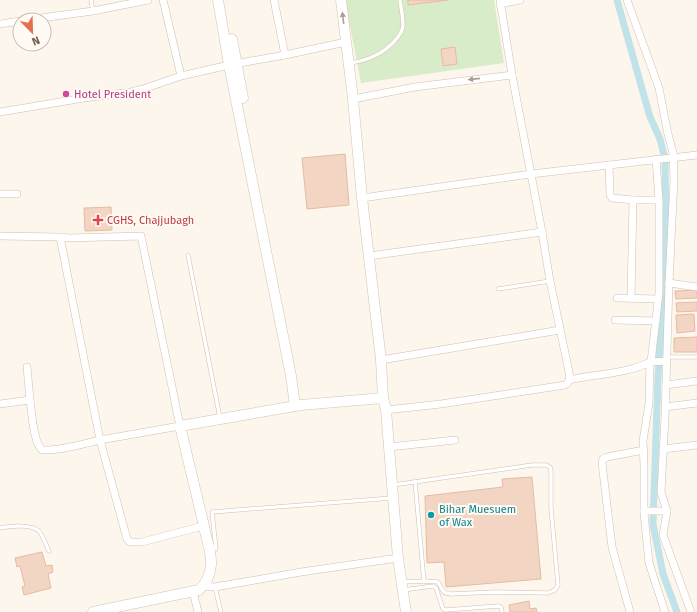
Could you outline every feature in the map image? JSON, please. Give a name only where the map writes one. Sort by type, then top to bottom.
[{"type":"street","points":[[52,17],[93,11],[148,0]]},
{"type":"street","points":[[163,0],[180,76]]},
{"type":"street","points":[[218,0],[233,64],[281,311],[290,376],[298,405]]},
{"type":"street","points":[[224,0],[233,64]]},
{"type":"street","points":[[274,0],[285,55]]},
{"type":"street","points":[[341,0],[353,99],[368,256],[381,360],[383,398],[386,410],[398,558],[406,612]]},
{"type":"street","points":[[520,0],[500,2],[550,281],[570,380]]},
{"type":"street","points":[[627,0],[659,88],[666,130],[673,153],[674,179],[661,492],[665,511],[663,535],[690,612]]},
{"type":"street","points":[[0,24],[12,22]]},
{"type":"street","points":[[0,112],[131,92],[180,76],[346,42]]},
{"type":"street","points":[[353,99],[415,87],[512,75]]},
{"type":"street","points":[[362,198],[531,174],[697,155]]},
{"type":"street","points":[[658,159],[658,299],[649,403],[643,442],[648,511],[649,563],[665,612]]},
{"type":"street","points":[[609,165],[611,197],[633,200],[659,200]]},
{"type":"street","points":[[0,194],[17,194]]},
{"type":"street","points":[[631,298],[633,200]]},
{"type":"street","points":[[368,256],[542,232]]},
{"type":"street","points":[[0,236],[68,238],[142,236],[180,426],[211,558],[211,567],[204,586],[199,590],[122,609],[99,611]]},
{"type":"street","points":[[60,237],[100,440],[127,539],[130,542],[142,542],[204,526]]},
{"type":"street","points":[[669,283],[697,287]]},
{"type":"street","points":[[617,298],[658,299]]},
{"type":"street","points":[[615,320],[656,321]]},
{"type":"street","points":[[381,360],[560,330]]},
{"type":"street","points":[[386,410],[441,404],[565,385],[568,384],[570,380],[627,370],[652,362],[666,360]]},
{"type":"street","points":[[27,367],[35,436],[39,448],[48,451],[100,440],[298,405],[383,398]]},
{"type":"street","points":[[666,386],[697,381]]},
{"type":"street","points":[[0,404],[30,400]]},
{"type":"street","points":[[665,407],[697,404]]},
{"type":"street","points":[[389,447],[455,440]]},
{"type":"street","points":[[663,449],[697,445]]},
{"type":"street","points":[[630,612],[612,547],[602,463],[607,457],[644,450]]},
{"type":"street","points":[[648,511],[665,511]]},
{"type":"street","points":[[204,586],[215,586],[398,558]]},
{"type":"street","points":[[193,591],[198,612]]},
{"type":"lane","points":[[91,0],[93,11]]},
{"type":"lane","points":[[349,64],[376,56],[392,44],[399,36],[403,26],[400,0]]},
{"type":"lane","points":[[188,255],[221,419]]},
{"type":"lane","points":[[498,289],[550,281]]},
{"type":"lane","points":[[666,360],[697,357]]},
{"type":"lane","points":[[392,485],[532,465],[546,465],[550,467],[551,471],[551,508],[558,585],[555,590],[548,593],[495,592],[451,594],[444,593],[438,582],[424,582],[402,586]]},
{"type":"lane","points":[[415,482],[424,582]]},
{"type":"lane","points":[[216,549],[212,512],[393,498]]},
{"type":"lane","points":[[0,528],[10,526],[30,527],[38,531],[49,552]]},
{"type":"lane","points":[[215,586],[221,612]]},
{"type":"lane","points":[[402,586],[434,586],[437,590],[443,609],[446,610],[498,606],[501,607],[502,612]]},
{"type":"green space","points":[[345,0],[494,0],[504,63],[361,83]]},
{"type":"building","points":[[408,0],[448,0],[408,5]]},
{"type":"building","points":[[455,47],[457,64],[443,66],[441,49]]},
{"type":"building","points":[[345,154],[349,205],[307,209],[302,158]]},
{"type":"building","points":[[111,207],[112,230],[85,231],[84,208]]},
{"type":"building","points":[[697,290],[697,298],[676,299],[675,291]]},
{"type":"building","points":[[697,302],[697,311],[677,312],[676,303]]},
{"type":"building","points":[[694,314],[695,331],[677,333],[676,315]]},
{"type":"building","points":[[697,337],[697,352],[674,352],[674,338]]},
{"type":"building","points":[[532,477],[541,579],[446,587],[444,562],[427,563],[425,496],[503,487],[502,479]]},
{"type":"building","points":[[42,552],[46,566],[52,565],[53,572],[48,574],[51,588],[24,595],[22,587],[25,586],[20,566],[17,567],[15,558]]},
{"type":"building","points":[[529,601],[530,609],[536,608],[537,612],[510,612],[509,605]]},
{"type":"waterway","points":[[617,0],[650,117],[660,139],[665,159],[666,236],[658,377],[653,524],[663,574],[677,612]]},
{"type":"place","name":"Hotel President","points":[[66,94]]},
{"type":"place","name":"CGHS, Chajjubagh","points":[[98,220]]},
{"type":"place","name":"Bihar Muesuem of Wax","points":[[431,515]]}]
